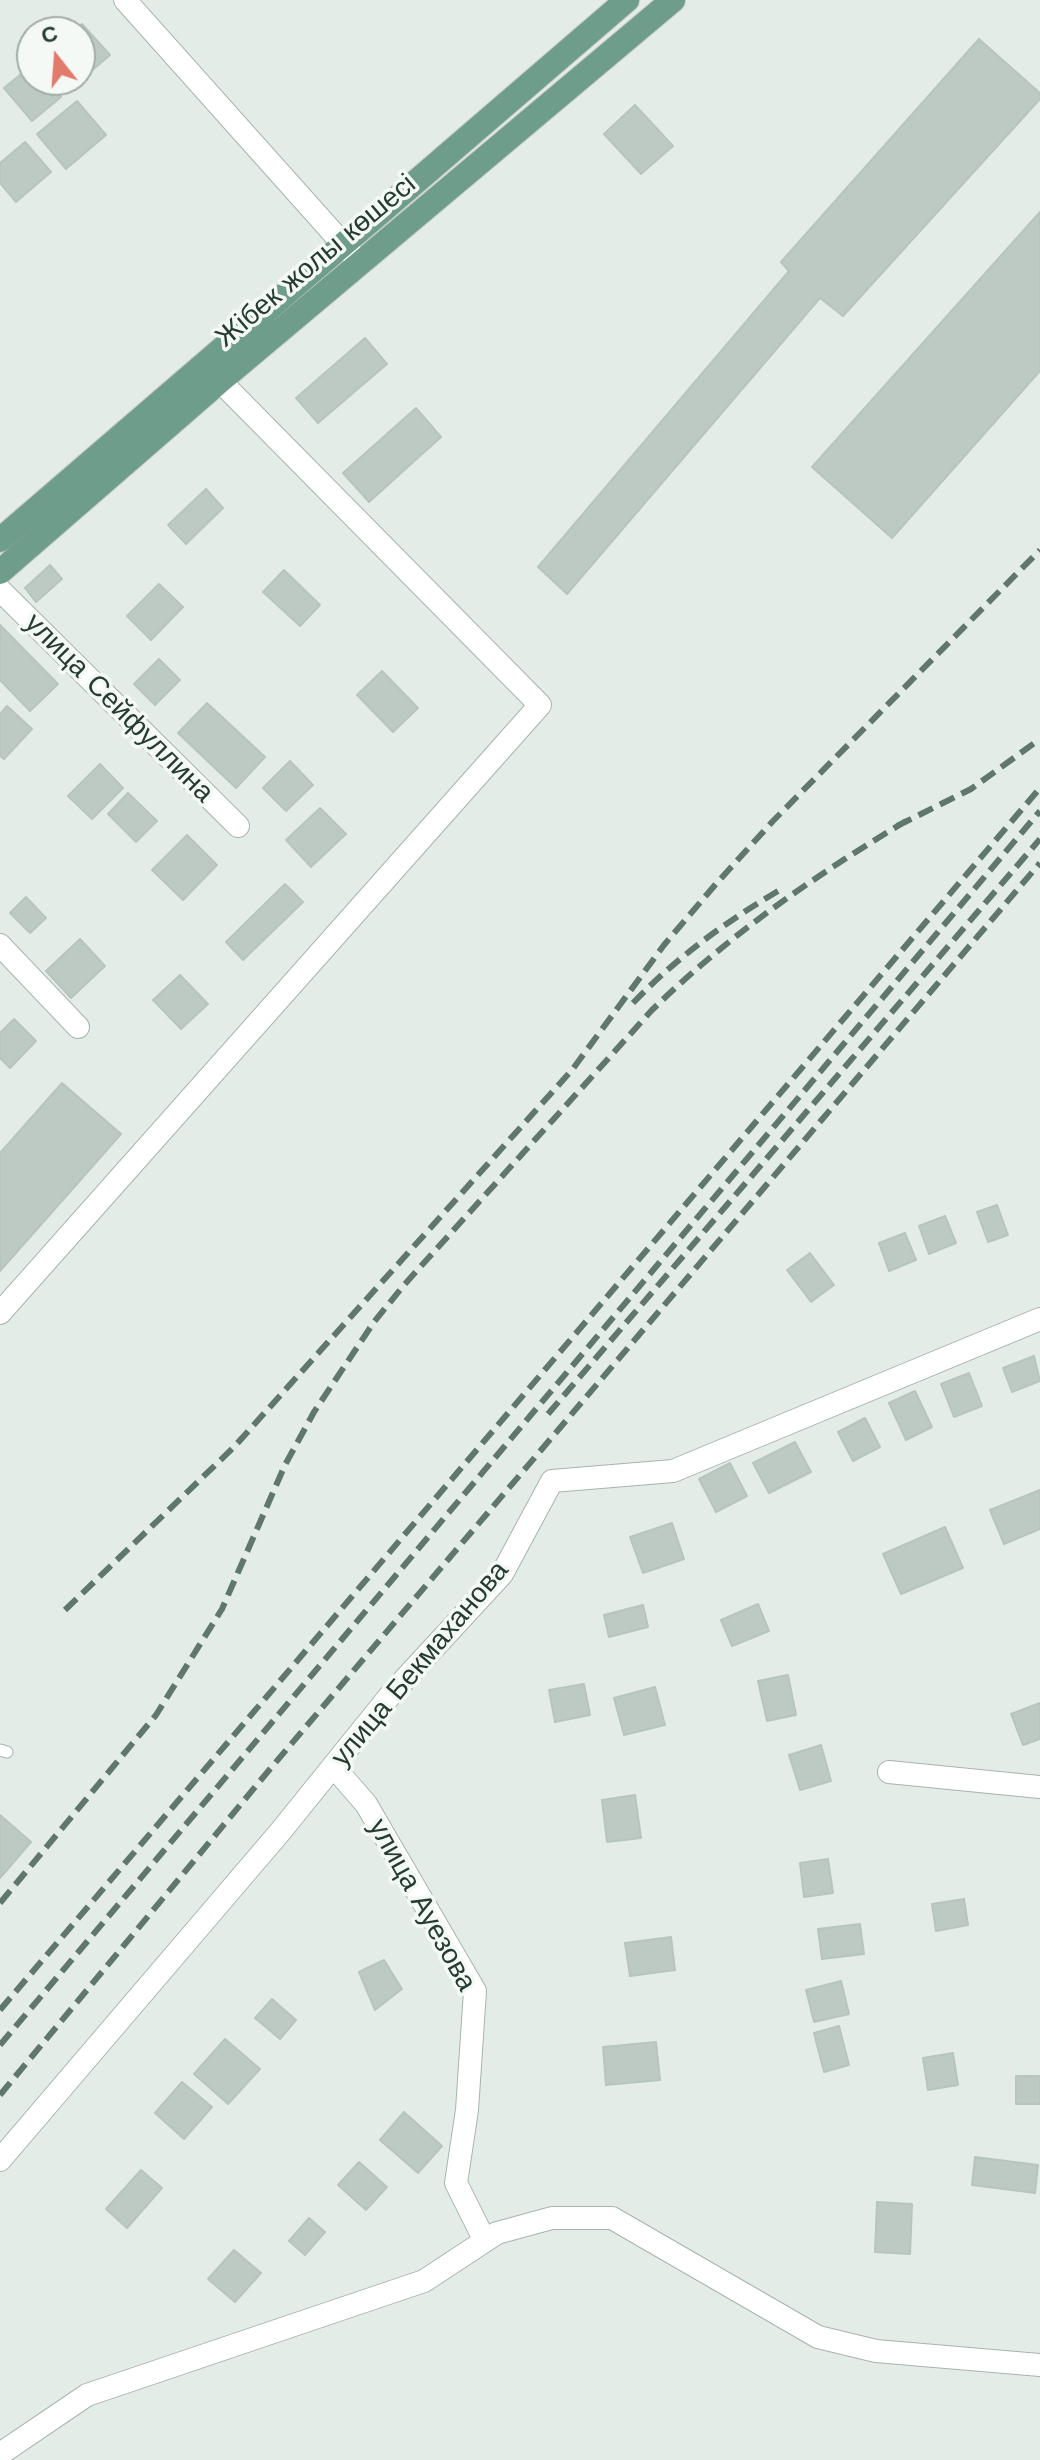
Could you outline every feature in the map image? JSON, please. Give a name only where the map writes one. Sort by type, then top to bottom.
[{"type":"main road","name":"Жібек жолы көшесі","points":[[0,540],[627,0]]},
{"type":"main road","name":"Жібек жолы көшесі","points":[[0,572],[220,381],[673,0]]},
{"type":"street","points":[[125,0],[360,263]]},
{"type":"street","points":[[0,1313],[540,705],[220,381]]},
{"type":"street","name":"улица Сейфуллина","points":[[0,590],[238,826]]},
{"type":"street","points":[[0,945],[78,1027]]},
{"type":"street","name":"улица Бекмаханова","points":[[0,2160],[393,1692],[502,1574],[552,1481],[673,1471],[1040,1319]]},
{"type":"street","name":"улица Ауезова","points":[[333,1766],[366,1804],[475,1991],[467,2110],[456,2183],[485,2241]]},
{"type":"street","points":[[889,1772],[1040,1787]]},
{"type":"street","points":[[0,2454],[87,2395],[424,2281],[497,2233],[552,2218],[612,2218],[818,2337],[876,2351],[1040,2365]]},
{"type":"building","points":[[979,39],[1040,93],[1040,99],[843,316],[820,298],[567,594],[538,567],[789,271],[781,262]]},
{"type":"building","points":[[96,40],[110,55],[96,67]]},
{"type":"building","points":[[16,78],[16,96],[61,97],[32,121],[4,88]]},
{"type":"building","points":[[77,101],[106,135],[66,169],[37,134]]},
{"type":"building","points":[[635,105],[673,146],[641,174],[604,134]]},
{"type":"building","points":[[25,142],[51,172],[16,202],[0,183],[0,163]]},
{"type":"building","points":[[1040,212],[1040,371],[892,538],[812,467]]},
{"type":"building","points":[[365,338],[387,364],[318,423],[296,398]]},
{"type":"building","points":[[416,408],[441,437],[369,502],[343,473]]},
{"type":"building","points":[[206,489],[223,508],[186,544],[168,525]]},
{"type":"building","points":[[50,565],[62,579],[36,602],[25,588]]},
{"type":"building","points":[[284,570],[320,605],[300,626],[263,592]]},
{"type":"building","points":[[159,584],[183,607],[151,640],[127,616]]},
{"type":"building","points":[[0,625],[58,684],[30,711],[0,680]]},
{"type":"building","points":[[159,659],[180,680],[155,705],[134,684]]},
{"type":"building","points":[[382,671],[418,708],[393,732],[357,695]]},
{"type":"building","points":[[207,703],[265,757],[236,788],[178,733]]},
{"type":"building","points":[[7,706],[32,729],[4,759],[0,756],[0,714]]},
{"type":"building","points":[[290,761],[313,785],[286,811],[263,788]]},
{"type":"building","points":[[100,764],[123,788],[92,819],[68,796]]},
{"type":"building","points":[[128,793],[157,821],[136,842],[108,814]]},
{"type":"building","points":[[320,808],[346,834],[311,867],[286,840]]},
{"type":"building","points":[[187,835],[217,865],[183,900],[152,870]]},
{"type":"building","points":[[285,884],[303,902],[243,960],[226,942]]},
{"type":"building","points":[[26,897],[46,918],[30,933],[10,913]]},
{"type":"building","points":[[80,939],[105,966],[71,998],[46,971]]},
{"type":"building","points":[[180,975],[208,1004],[181,1029],[153,1000]]},
{"type":"building","points":[[14,1019],[36,1041],[10,1068],[0,1058],[0,1033]]},
{"type":"building","points":[[62,1083],[121,1134],[0,1271],[0,1153]]},
{"type":"building","points":[[997,1205],[1008,1235],[988,1242],[977,1212]]},
{"type":"building","points":[[945,1216],[956,1243],[929,1254],[919,1226]]},
{"type":"building","points":[[905,1233],[916,1260],[889,1271],[879,1243]]},
{"type":"building","points":[[810,1253],[834,1285],[811,1302],[787,1270]]},
{"type":"building","points":[[1034,1356],[1040,1381],[1012,1392],[1003,1368]]},
{"type":"building","points":[[969,1373],[982,1406],[954,1417],[941,1384]]},
{"type":"building","points":[[915,1391],[932,1427],[906,1440],[889,1403]]},
{"type":"building","points":[[865,1418],[880,1447],[853,1461],[838,1432]]},
{"type":"building","points":[[795,1442],[811,1472],[769,1493],[753,1463]]},
{"type":"building","points":[[730,1463],[747,1496],[716,1512],[699,1479]]},
{"type":"building","points":[[1040,1490],[1040,1529],[1004,1544],[990,1510]]},
{"type":"building","points":[[672,1523],[684,1559],[643,1573],[630,1537]]},
{"type":"building","points":[[945,1527],[963,1568],[901,1594],[883,1554]]},
{"type":"building","points":[[758,1604],[769,1631],[732,1646],[721,1620]]},
{"type":"building","points":[[643,1605],[648,1627],[609,1637],[604,1615]]},
{"type":"building","points":[[788,1675],[796,1715],[767,1721],[758,1681]]},
{"type":"building","points":[[584,1684],[590,1715],[555,1722],[549,1690]]},
{"type":"building","points":[[655,1687],[665,1725],[624,1735],[614,1698]]},
{"type":"building","points":[[1040,1703],[1040,1739],[1023,1745],[1011,1714]]},
{"type":"building","points":[[821,1745],[831,1781],[800,1790],[789,1755]]},
{"type":"building","points":[[635,1795],[641,1838],[607,1842],[602,1800]]},
{"type":"building","points":[[0,1815],[31,1842],[0,1878]]},
{"type":"building","points":[[828,1859],[833,1893],[804,1897],[800,1863]]},
{"type":"building","points":[[964,1899],[968,1925],[936,1931],[932,1904]]},
{"type":"building","points":[[860,1924],[864,1954],[822,1959],[818,1929]]},
{"type":"building","points":[[671,1937],[675,1970],[630,1976],[625,1943]]},
{"type":"building","points":[[384,1960],[402,1989],[375,2010],[359,1972]]},
{"type":"building","points":[[841,1981],[849,2014],[814,2022],[806,1990]]},
{"type":"building","points":[[272,1999],[296,2020],[280,2039],[255,2018]]},
{"type":"building","points":[[839,2026],[849,2065],[824,2072],[814,2033]]},
{"type":"building","points":[[225,2039],[260,2069],[228,2104],[194,2074]]},
{"type":"building","points":[[656,2042],[660,2080],[606,2085],[603,2047]]},
{"type":"building","points":[[953,2053],[958,2085],[928,2090],[923,2058]]},
{"type":"building","points":[[1016,2076],[1040,2076],[1040,2104],[1016,2104]]},
{"type":"building","points":[[182,2082],[212,2107],[184,2139],[155,2113]]},
{"type":"building","points":[[404,2112],[442,2146],[418,2173],[380,2140]]},
{"type":"building","points":[[975,2157],[1038,2165],[1035,2193],[972,2185]]},
{"type":"building","points":[[359,2162],[387,2187],[366,2210],[338,2185]]},
{"type":"building","points":[[141,2170],[162,2188],[127,2228],[106,2209]]},
{"type":"building","points":[[877,2202],[912,2204],[910,2254],[875,2252]]},
{"type":"building","points":[[309,2218],[325,2232],[305,2255],[289,2241]]},
{"type":"building","points":[[234,2250],[261,2273],[235,2302],[208,2279]]},
{"type":"railway","points":[[65,1610],[234,1447],[572,1070],[664,945],[715,885],[773,821],[1040,550]]},
{"type":"railway","points":[[897,826],[971,789],[1040,739]]},
{"type":"railway","points":[[0,2010],[1040,788]]},
{"type":"railway","points":[[0,2045],[1040,811]]},
{"type":"railway","points":[[0,1903],[156,1715],[222,1609],[285,1465],[314,1412],[374,1322],[404,1285],[652,1010],[681,982],[773,908],[906,821]]},
{"type":"railway","points":[[548,1414],[1040,839]]},
{"type":"railway","points":[[0,2095],[270,1769],[1040,863]]},
{"type":"railway","points":[[633,1003],[701,942],[778,891]]}]
